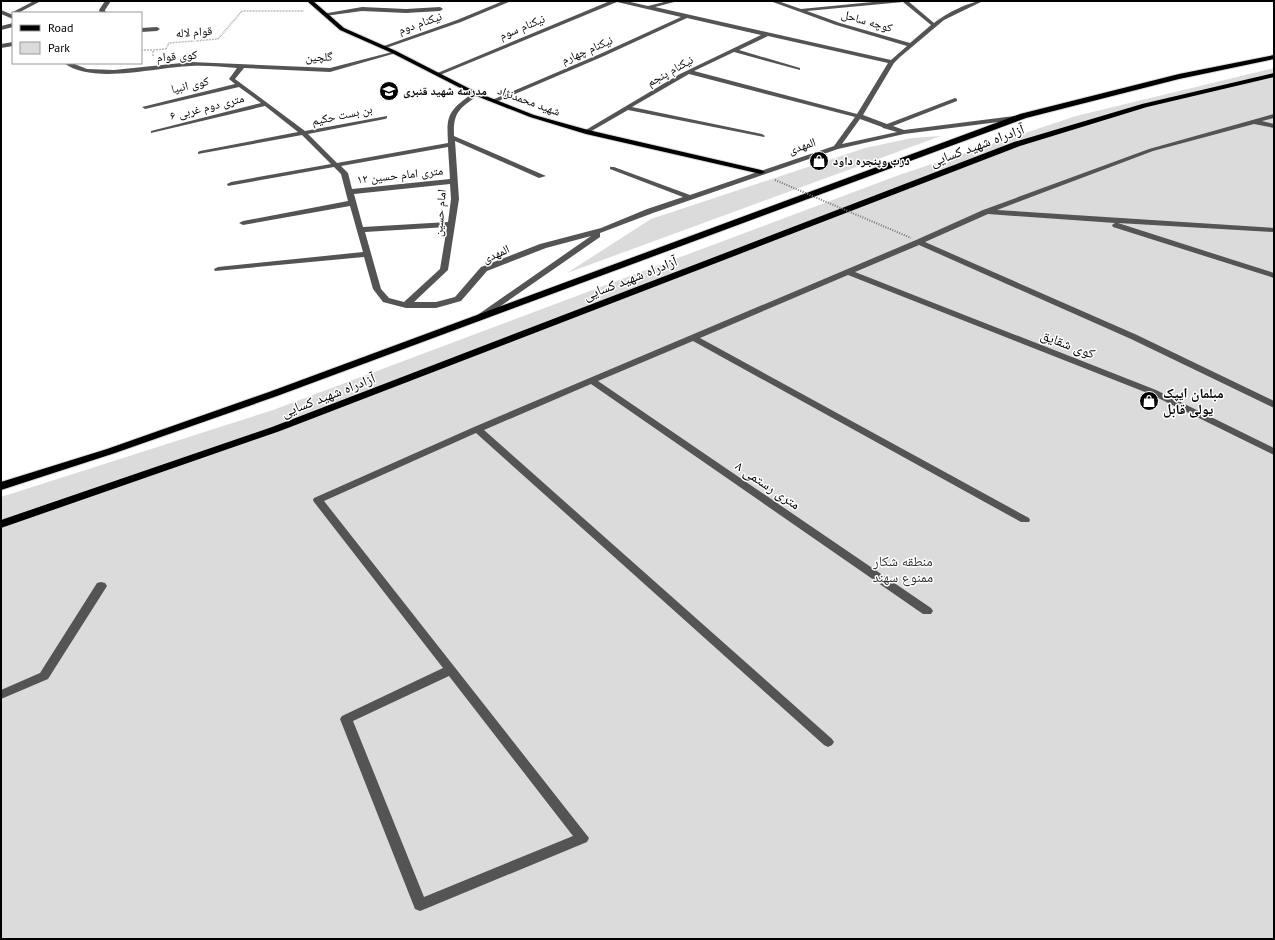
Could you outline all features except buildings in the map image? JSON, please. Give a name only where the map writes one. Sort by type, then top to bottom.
[{"type":"highway","name":"آزادراه شهید کسایی","points":[[1,486],[111,451],[479,318],[1023,116],[1145,84],[1220,67],[1274,58]]},
{"type":"highway","name":"آزادراه شهید کسایی","points":[[1,524],[276,429],[1017,144],[1170,98],[1230,83],[1274,75]]},
{"type":"main road","name":"شهید محمدنژاد","points":[[310,1],[342,29],[384,47],[476,94],[532,116],[586,132],[761,172]]},
{"type":"street","points":[[18,12],[38,1]]},
{"type":"street","points":[[103,12],[102,10],[108,1]]},
{"type":"street","name":"نیکنام دوم","points":[[384,47],[459,21],[508,1]]},
{"type":"street","name":"نیکنام سوم","points":[[438,74],[615,1]]},
{"type":"street","points":[[619,1],[892,62]]},
{"type":"street","points":[[648,7],[675,1]]},
{"type":"street","name":"کوچه ساحل","points":[[773,1],[838,24],[911,45]]},
{"type":"street","points":[[799,10],[901,1]]},
{"type":"street","points":[[905,1],[934,25]]},
{"type":"street","points":[[836,147],[858,116],[892,62],[934,25],[962,8],[980,1]]},
{"type":"street","points":[[323,12],[362,9],[406,11],[440,9]]},
{"type":"street","points":[[1,12],[12,15]]},
{"type":"street","name":"نیکنام چهارم","points":[[494,101],[602,56],[687,16]]},
{"type":"street","points":[[1,28],[12,25]]},
{"type":"street","points":[[142,30],[157,29]]},
{"type":"street","name":"نیکنام پنجم","points":[[586,132],[689,72],[767,34]]},
{"type":"street","points":[[1,46],[12,44]]},
{"type":"street","points":[[734,50],[798,69]]},
{"type":"street","name":"گلچین","points":[[242,66],[330,70],[394,52]]},
{"type":"street","name":"کوی قوام","points":[[70,64],[86,70],[114,72],[191,64],[242,66]]},
{"type":"street","points":[[240,85],[232,79],[242,66]]},
{"type":"street","points":[[689,72],[858,116],[904,132]]},
{"type":"street","name":"المهدی","points":[[240,85],[304,134],[344,173],[377,289],[386,300],[406,305],[436,305],[458,299],[484,269],[543,246],[604,230],[690,197],[836,147],[904,132],[1023,116]]},
{"type":"street","name":"کوی انبیا","points":[[145,107],[240,85]]},
{"type":"street","name":"امام حسین","points":[[406,305],[444,270],[455,199],[450,122],[456,109],[476,94]]},
{"type":"street","points":[[885,126],[955,100]]},
{"type":"street","name":"۶ متری دوم غربی","points":[[153,132],[266,104]]},
{"type":"street","points":[[628,108],[762,136]]},
{"type":"street","points":[[450,670],[346,719],[420,904],[582,838],[318,500],[477,429],[847,272],[915,240],[1151,150],[1274,116]]},
{"type":"street","name":"بن بست حکیم","points":[[200,153],[385,118]]},
{"type":"street","points":[[1255,121],[1274,126]]},
{"type":"street","points":[[231,184],[336,166],[451,141],[542,176]]},
{"type":"street","points":[[612,168],[690,197]]},
{"type":"street","name":"۱۲ متری امام حسین","points":[[349,192],[454,181]]},
{"type":"street","points":[[243,223],[352,203]]},
{"type":"street","points":[[986,212],[1274,230]]},
{"type":"street","points":[[1100,220],[1274,276]]},
{"type":"street","points":[[360,230],[451,224]]},
{"type":"street","points":[[479,318],[604,230]]},
{"type":"street","points":[[915,240],[1119,331],[1274,405]]},
{"type":"street","points":[[218,269],[367,254]]},
{"type":"street","name":"کوی شقایق","points":[[847,272],[1153,392],[1274,452]]},
{"type":"street","points":[[694,338],[1025,520]]},
{"type":"street","name":"۸ متری رستمی","points":[[592,381],[927,611]]},
{"type":"street","points":[[477,429],[828,742]]},
{"type":"street","points":[[1,695],[44,676],[100,586]]},
{"type":"path","name":"قوام لاله","points":[[153,50],[166,49],[169,43],[218,39],[242,11],[323,12]]},
{"type":"path","points":[[142,50],[153,50],[154,59],[163,67]]},
{"type":"path","points":[[774,180],[915,240]]},
{"type":"green space","name":"منطقه شکار ممنوع سهند","points":[[1274,68],[1274,939],[1,939],[1,497],[273,410],[899,175],[1076,116]]},
{"type":"green space","points":[[941,136],[567,273],[651,219],[865,148],[912,138]]},
{"type":"place","name":"مدرسه شهید قنبری","points":[[389,91]]},
{"type":"place","name":"درب وپنجره داود","points":[[819,161]]},
{"type":"place","name":"مبلمان ایپک یولی قابل","points":[[1149,401]]}]
